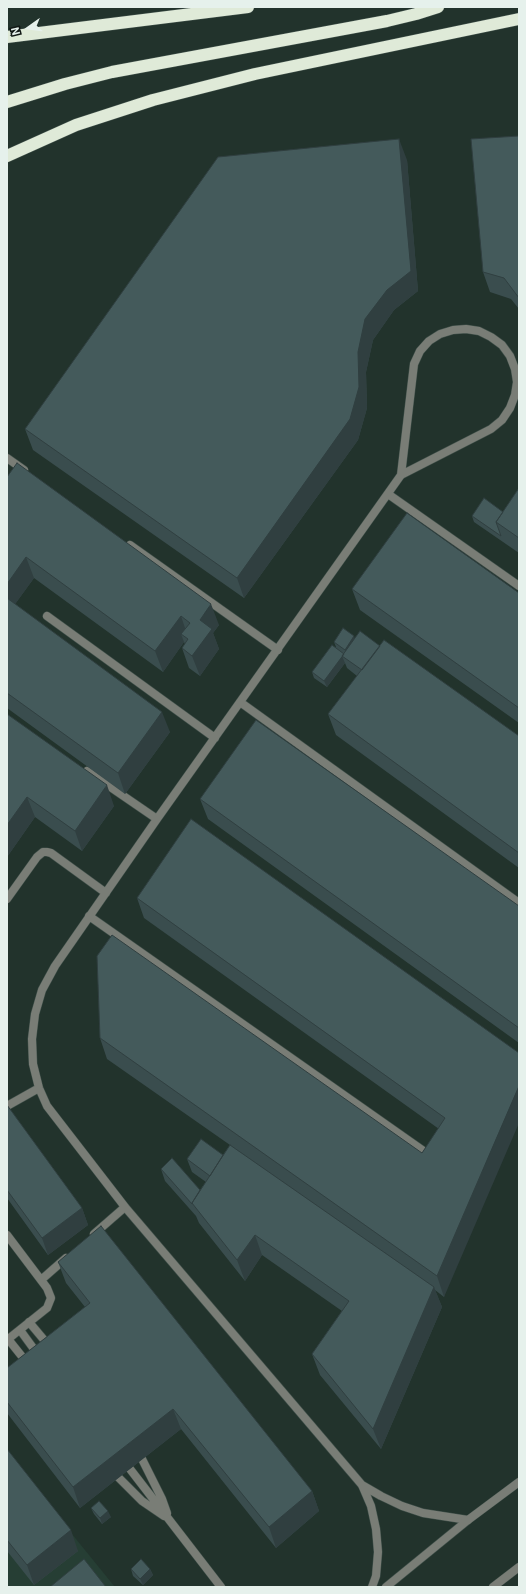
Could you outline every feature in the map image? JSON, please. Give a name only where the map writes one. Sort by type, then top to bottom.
[{"type":"highway","points":[[7,37],[248,7]]},
{"type":"highway","points":[[7,102],[65,84],[112,72],[387,21],[438,7]]},
{"type":"highway","points":[[7,156],[76,125],[161,98],[254,74],[519,19]]},
{"type":"street","points":[[372,1587],[376,1576],[378,1552],[376,1529],[371,1506],[362,1485],[125,1207],[46,1106],[39,1088],[33,1064],[32,1039],[35,1014],[42,990],[55,966],[157,819],[401,475],[414,364],[420,352],[429,341],[440,334],[453,330],[466,329],[479,331],[492,337],[502,345],[510,356],[515,369],[517,382],[515,396],[510,408],[502,420],[491,428],[401,475]]},
{"type":"street","points":[[7,458],[33,476]]},
{"type":"street","points":[[388,494],[519,586]]},
{"type":"street","points":[[123,540],[278,650]]},
{"type":"street","points":[[47,616],[215,738]]},
{"type":"street","points":[[240,702],[519,903]]},
{"type":"street","points":[[79,766],[157,819]]},
{"type":"street","points":[[7,899],[37,857],[43,852],[51,853],[106,892]]},
{"type":"street","points":[[89,916],[425,1152]]},
{"type":"street","points":[[7,1106],[39,1088]]},
{"type":"street","points":[[89,1238],[125,1207]]},
{"type":"street","points":[[7,1235],[50,1293],[50,1303],[47,1308],[7,1340],[35,1372]]},
{"type":"street","points":[[41,1280],[71,1254]]},
{"type":"street","points":[[29,1322],[58,1355]]},
{"type":"street","points":[[20,1330],[45,1364]]},
{"type":"street","points":[[142,1459],[162,1499],[170,1520]]},
{"type":"street","points":[[130,1469],[221,1587]]},
{"type":"street","points":[[118,1477],[142,1501],[170,1520]]},
{"type":"street","points":[[386,1587],[468,1520],[519,1482]]},
{"type":"street","points":[[362,1485],[402,1506],[423,1512],[468,1520]]},
{"type":"street","points":[[493,1587],[519,1567]]},
{"type":"shaded area","points":[[7,1454],[115,1587],[7,1587]]},
{"type":"building","points":[[519,136],[519,298],[504,278],[483,272],[471,139]]},
{"type":"building","points":[[399,139],[411,271],[387,290],[365,319],[358,352],[359,387],[350,419],[237,578],[25,429],[218,157]]},
{"type":"building","points":[[17,463],[211,604],[200,620],[212,629],[192,656],[182,648],[188,639],[181,634],[190,623],[181,616],[155,651],[26,557],[7,584],[7,477]]},
{"type":"building","points":[[519,488],[519,538],[496,522]]},
{"type":"building","points":[[484,498],[503,512],[496,522],[501,536],[472,516]]},
{"type":"building","points":[[407,513],[519,593],[519,708],[352,589]]},
{"type":"building","points":[[7,598],[162,712],[118,773],[7,693]]},
{"type":"building","points":[[343,628],[354,636],[345,650],[334,642]]},
{"type":"building","points":[[360,631],[380,646],[362,670],[342,656]]},
{"type":"building","points":[[384,640],[519,736],[519,853],[328,714]]},
{"type":"building","points":[[332,645],[344,654],[324,681],[312,672]]},
{"type":"building","points":[[7,714],[107,785],[75,831],[27,797],[7,825]]},
{"type":"building","points":[[256,720],[519,906],[519,1028],[200,799]]},
{"type":"building","points":[[191,819],[519,1053],[519,1086],[437,1276],[100,1038],[97,956],[112,935],[422,1153],[445,1118],[137,898]]},
{"type":"building","points":[[7,1105],[82,1208],[42,1238],[7,1190]]},
{"type":"building","points":[[201,1139],[223,1155],[210,1176],[187,1159]]},
{"type":"building","points":[[230,1145],[434,1287],[373,1429],[312,1354],[349,1301],[255,1235],[237,1260],[192,1203]]},
{"type":"building","points":[[172,1158],[200,1190],[192,1204],[161,1169]]},
{"type":"building","points":[[101,1226],[312,1491],[269,1527],[173,1409],[73,1487],[7,1402],[7,1368],[90,1303],[58,1262]]},
{"type":"building","points":[[7,1449],[71,1530],[27,1565],[7,1540]]},
{"type":"building","points":[[99,1501],[108,1511],[100,1518],[91,1508]]},
{"type":"building","points":[[84,1559],[106,1587],[50,1587]]},
{"type":"building","points":[[141,1559],[150,1569],[140,1579],[131,1569]]}]
